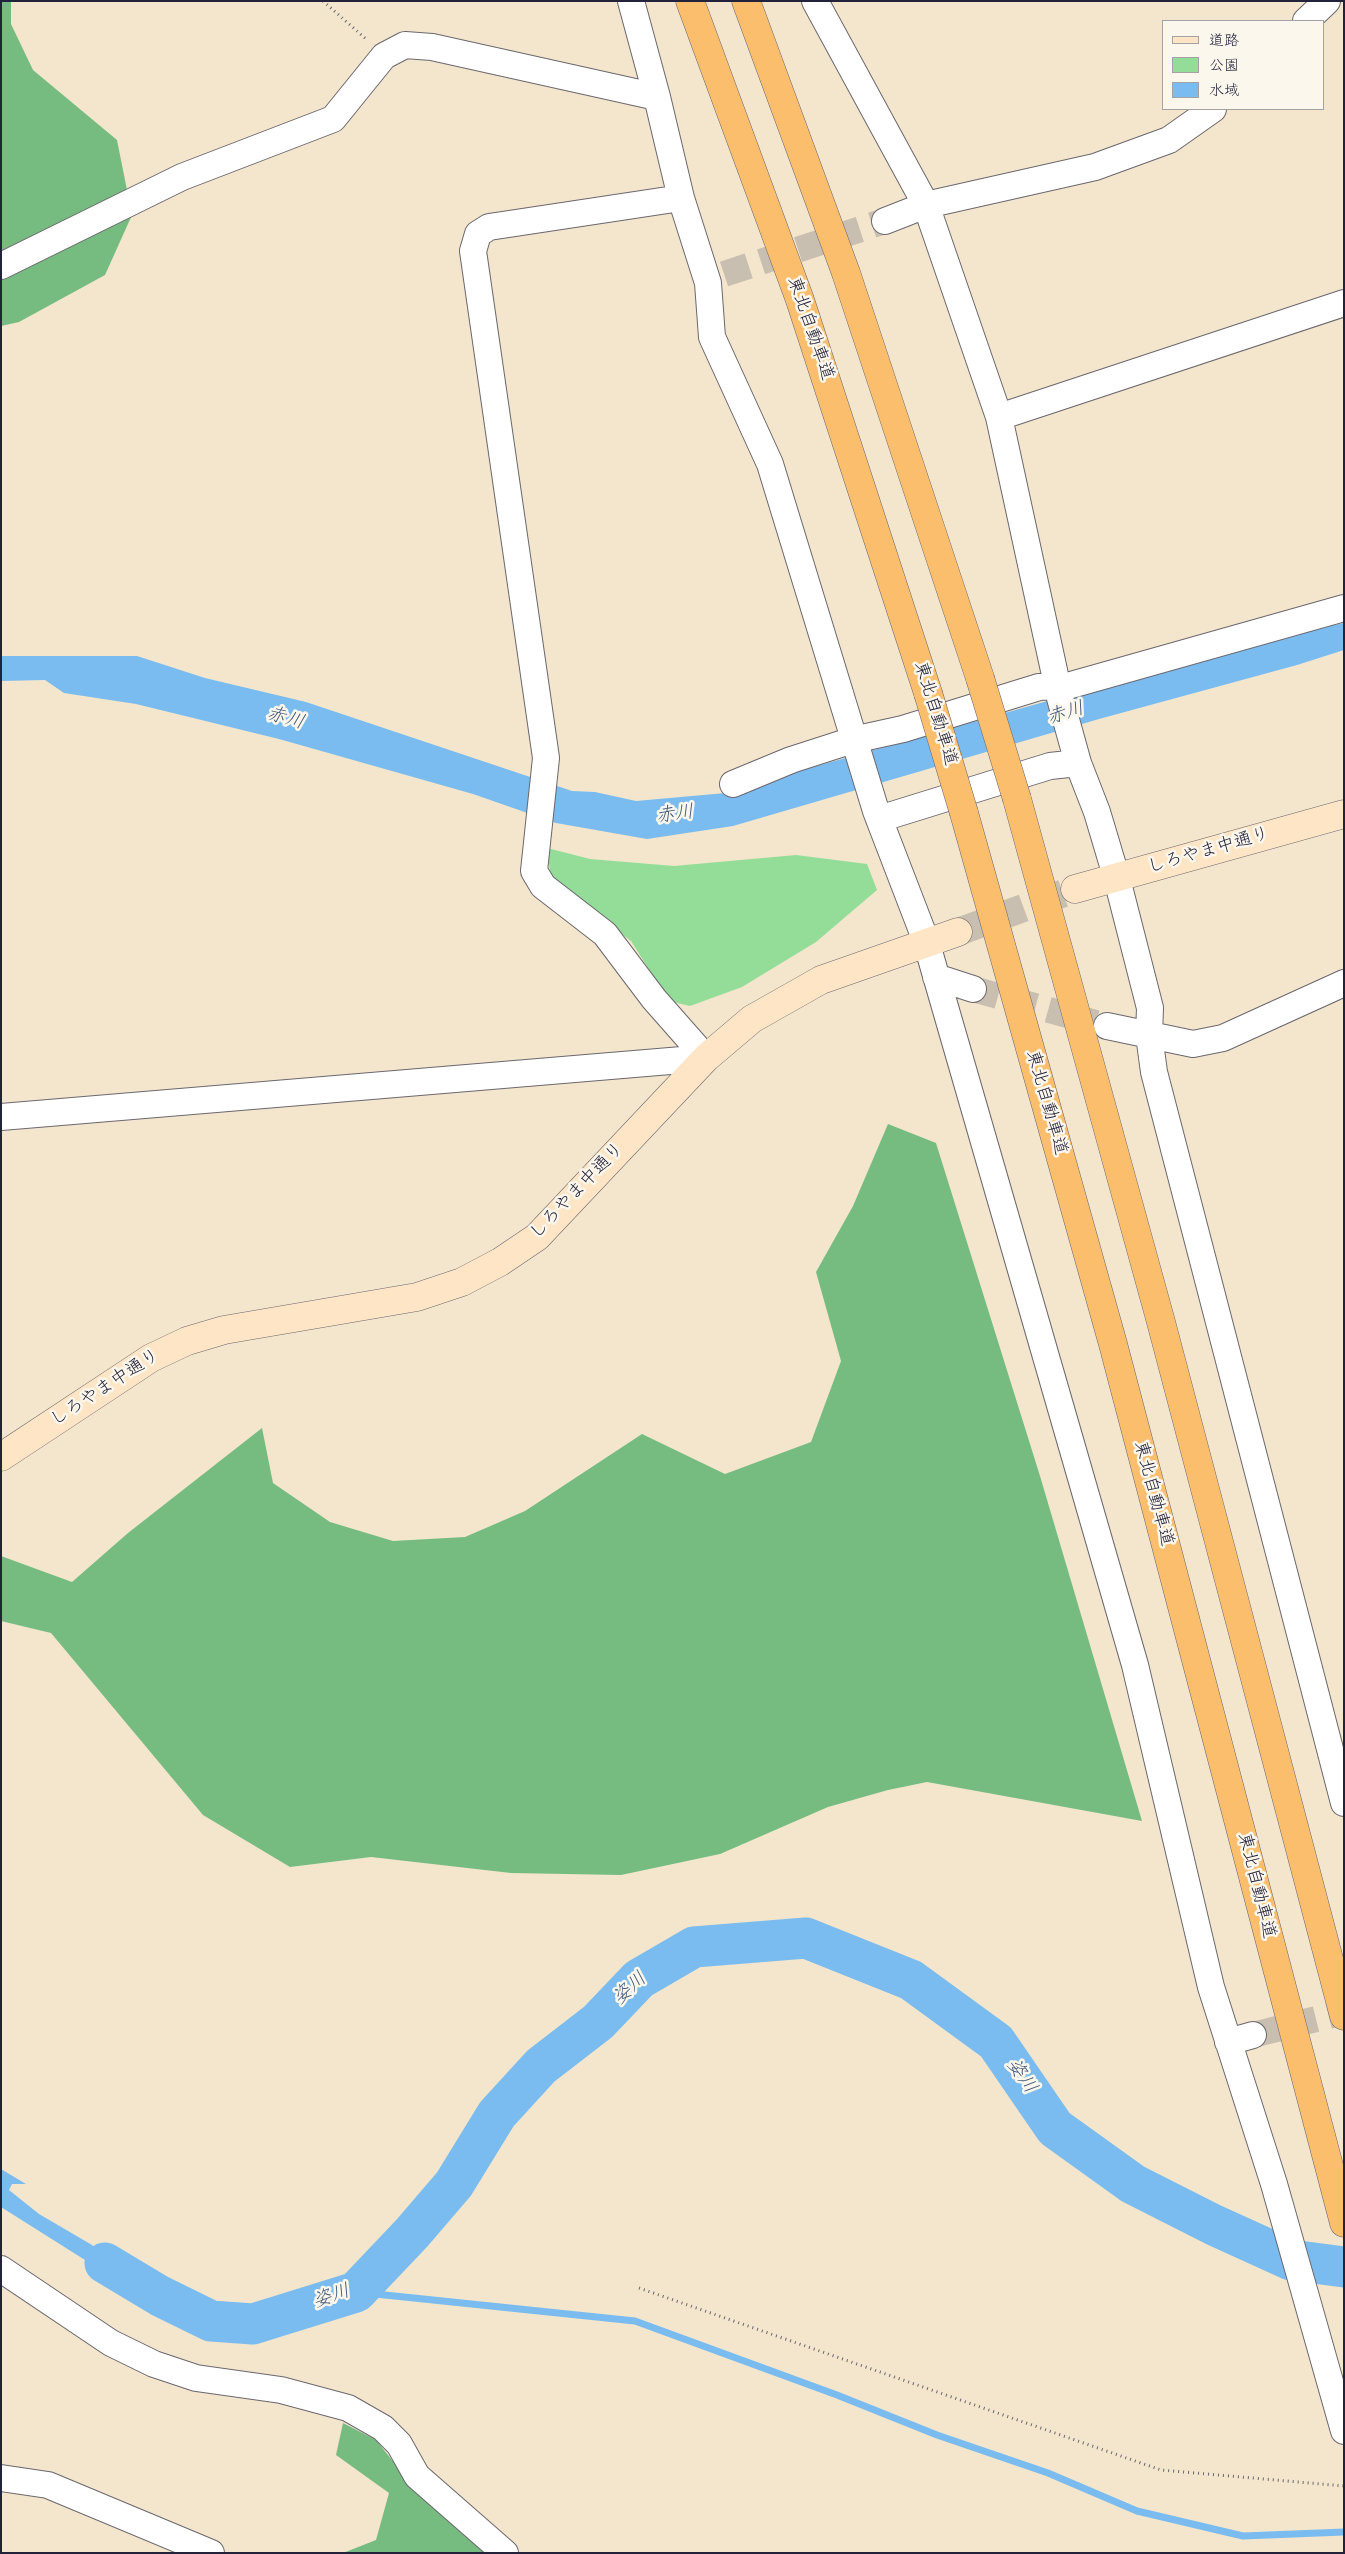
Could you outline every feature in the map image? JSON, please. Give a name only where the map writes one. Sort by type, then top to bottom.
[{"type":"highway","name":"東北自動車道","points":[[690,1],[800,300],[928,693],[964,813],[1113,1344],[1344,2223]]},
{"type":"highway","points":[[746,1],[846,273],[980,678],[1017,799],[1161,1322],[1344,2016]]},
{"type":"street","points":[[631,1],[657,97],[681,198],[716,278],[712,337],[770,464],[877,815],[926,941],[1135,1665],[1211,1987],[1274,2184],[1342,2418]]},
{"type":"street","points":[[815,1],[926,205],[999,417],[1058,691],[1078,763],[1097,812],[1117,879],[1150,1008],[1149,1035],[1154,1072],[1344,1803]]},
{"type":"street","points":[[1307,20],[1328,1]]},
{"type":"street","points":[[1,266],[182,177],[333,119],[384,56],[405,45],[432,47],[657,97]]},
{"type":"street","points":[[884,221],[926,205],[1094,167],[1169,140],[1212,110]]},
{"type":"street","points":[[681,198],[489,227],[478,234],[473,251],[546,758],[534,871],[543,886],[606,934],[654,999],[706,1058]]},
{"type":"street","points":[[999,417],[1344,303]]},
{"type":"street","points":[[733,784],[791,760],[854,744],[1039,687],[1058,691],[1071,685],[1344,608]]},
{"type":"street","points":[[877,815],[1050,766],[1078,763]]},
{"type":"street","name":"しろやま中通り","points":[[1075,889],[1117,879],[1344,814]]},
{"type":"street","name":"しろやま中通り","points":[[1,1457],[151,1358],[186,1342],[224,1330],[417,1297],[462,1282],[500,1262],[537,1238],[706,1058],[752,1020],[821,980],[926,941],[958,932]]},
{"type":"street","points":[[936,977],[973,989]]},
{"type":"street","points":[[1106,1026],[1193,1044],[1224,1038],[1344,983]]},
{"type":"street","points":[[1,1117],[706,1058]]},
{"type":"street","points":[[1228,2042],[1253,2035]]},
{"type":"street","points":[[5,2280],[111,2343],[154,2364],[196,2378],[280,2390],[348,2408],[383,2428],[399,2444],[417,2476],[505,2553]]},
{"type":"street","points":[[1,2478],[53,2487],[211,2553]]},
{"type":"path","points":[[324,1],[384,56]]},
{"type":"path","points":[[639,2288],[1161,2470],[1344,2486]]},
{"type":"green space","points":[[1,1],[11,1],[11,24],[33,70],[117,140],[132,215],[105,275],[19,322],[1,326]]},
{"type":"green space","points":[[547,848],[590,859],[674,866],[796,855],[867,864],[877,890],[816,942],[742,987],[690,1006],[669,1001],[631,941],[551,880]]},
{"type":"green space","points":[[888,1124],[936,1143],[1040,1476],[1142,1821],[927,1782],[888,1790],[828,1807],[720,1854],[621,1875],[511,1873],[371,1857],[290,1867],[203,1815],[51,1633],[1,1621],[1,1556],[72,1582],[128,1533],[262,1428],[273,1483],[330,1522],[393,1541],[465,1537],[525,1511],[642,1434],[725,1474],[811,1442],[841,1361],[816,1272],[853,1206]]},
{"type":"green space","points":[[343,2423],[376,2440],[412,2485],[486,2553],[343,2553],[376,2540],[389,2493],[336,2455]]},
{"type":"water","name":"赤川","points":[[1344,623],[1344,650],[1297,665],[1099,719],[733,826],[647,839],[556,823],[473,794],[279,739],[136,704],[64,693],[45,680],[1,681],[1,656],[137,656],[205,678],[306,702],[572,791],[595,792],[636,801],[737,792],[799,771],[1285,634]]},
{"type":"water","points":[[1,2169],[26,2184],[12,2184],[9,2190],[39,2214],[92,2245],[170,2305],[85,2260],[1,2207]]},
{"type":"waterway","name":"姿川","points":[[105,2263],[160,2296],[211,2321],[253,2324],[356,2292],[412,2233],[454,2184],[497,2114],[541,2066],[598,2022],[639,1979],[694,1947],[806,1938],[911,1980],[996,2042],[1055,2128],[1133,2184],[1214,2225],[1291,2260],[1344,2267]]},
{"type":"waterway","points":[[356,2292],[635,2321],[837,2395],[937,2435],[1048,2473],[1137,2511],[1243,2536],[1344,2532]]},
{"type":"tunnel","points":[[724,274],[885,221]]},
{"type":"tunnel","points":[[958,932],[1075,889]]},
{"type":"tunnel","points":[[973,989],[1096,1023]]},
{"type":"tunnel","points":[[1253,2035],[1344,2012]]}]
